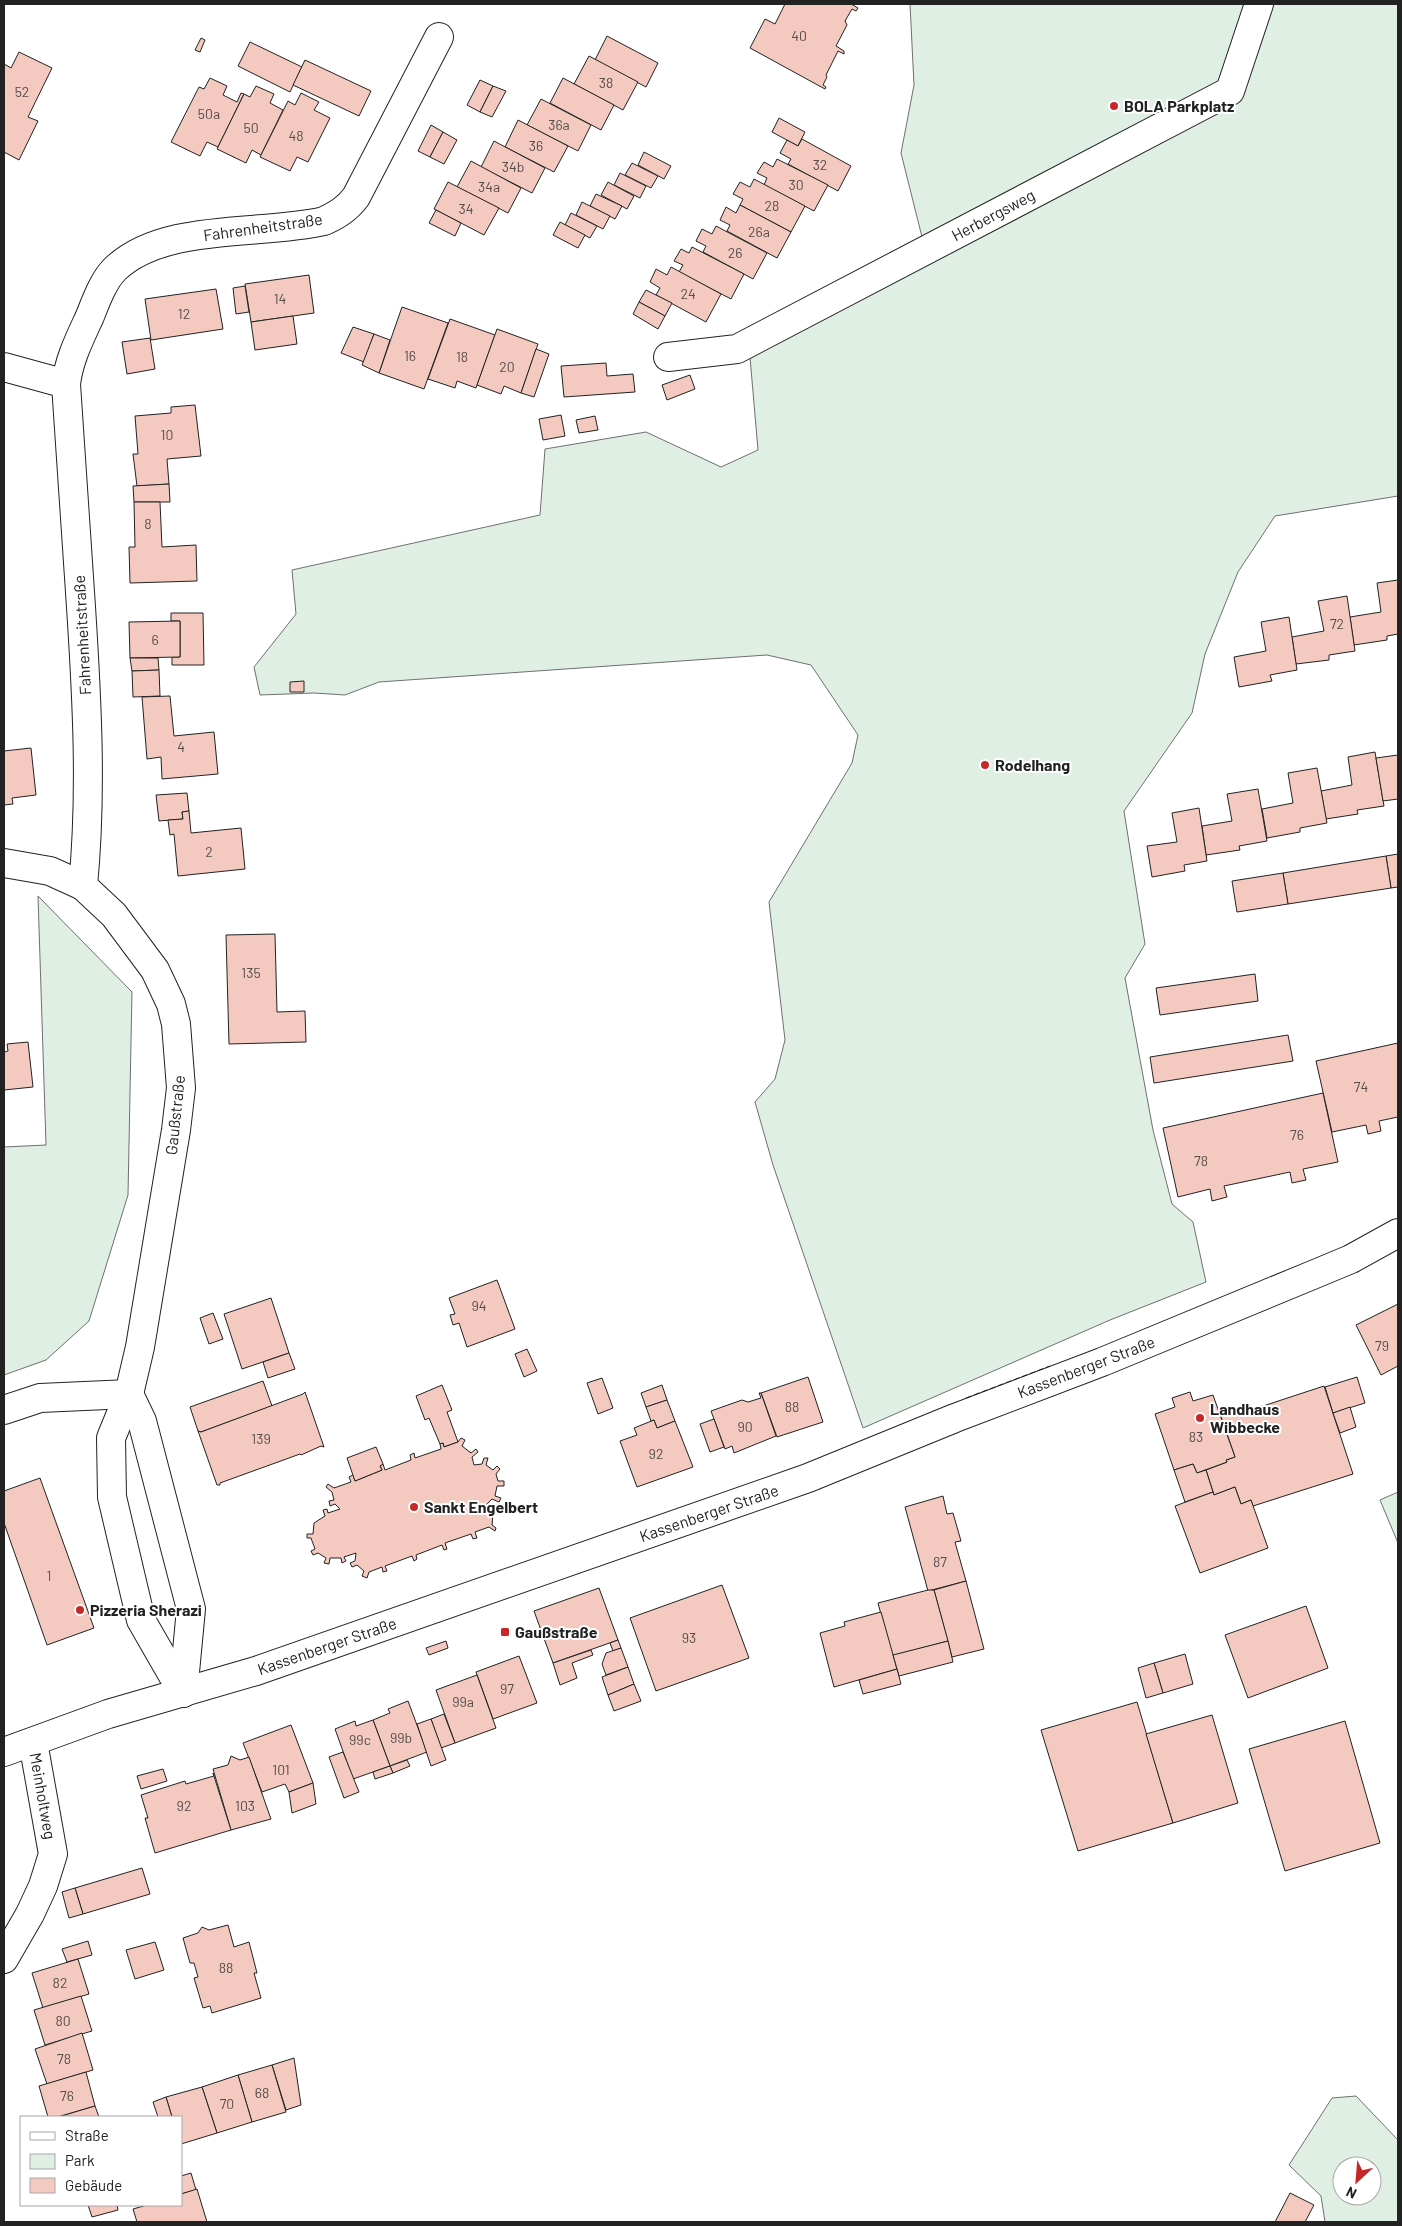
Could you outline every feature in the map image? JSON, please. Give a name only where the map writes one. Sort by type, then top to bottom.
[{"type":"street","name":"Herbergsweg","points":[[668,357],[737,349],[1230,91],[1259,4]]},
{"type":"street","name":"Fahrenheitstraße","points":[[83,886],[90,786],[66,384],[70,361],[95,304],[114,270],[124,262],[160,244],[193,236],[318,222],[340,214],[356,197],[439,37]]},
{"type":"street","points":[[4,367],[66,384]]},
{"type":"street","name":"Gaußstraße","points":[[4,863],[50,871],[83,886],[114,915],[155,970],[172,1004],[178,1039],[181,1088],[176,1130],[140,1347],[129,1394],[111,1438],[112,1497],[141,1620],[184,1693]]},
{"type":"street","name":"Kassenberger Straße","points":[[4,1752],[108,1714],[256,1671],[808,1478],[955,1418],[1102,1362],[1315,1274],[1351,1259],[1398,1233]]},
{"type":"street","points":[[4,1410],[40,1398],[129,1394],[142,1421],[191,1609],[184,1693]]},
{"type":"street","name":"Meinholtweg","points":[[4,1959],[30,1914],[43,1886],[53,1854],[34,1742]]},
{"type":"green space","points":[[910,4],[1398,4],[1398,496],[1275,516],[1238,572],[1205,654],[1192,713],[1124,811],[1145,944],[1125,978],[1153,1130],[1172,1204],[1193,1222],[1206,1282],[1110,1320],[863,1428],[773,1165],[755,1102],[775,1079],[785,1040],[769,902],[852,763],[858,735],[811,665],[767,655],[379,682],[345,695],[314,693],[260,695],[254,667],[296,614],[292,570],[540,515],[545,449],[646,432],[721,467],[758,450],[748,334],[925,249],[901,153],[914,85]]},
{"type":"green space","points":[[38,896],[132,992],[128,1195],[89,1321],[46,1360],[4,1375],[4,1147],[46,1145]]},
{"type":"green space","points":[[1398,1492],[1398,1543],[1380,1500]]},
{"type":"green space","points":[[1356,2096],[1398,2140],[1398,2222],[1325,2222],[1321,2196],[1289,2165],[1332,2098]]},
{"type":"building","points":[[785,4],[851,4],[858,8],[856,11],[852,9],[845,21],[847,25],[836,46],[844,51],[844,54],[838,51],[826,75],[827,77],[823,85],[826,87],[825,89],[750,48],[765,19],[775,24]]},
{"type":"building","points":[[607,36],[658,63],[646,87],[595,60]]},
{"type":"building","points":[[201,38],[205,40],[200,52],[195,50]]},
{"type":"building","points":[[250,42],[302,67],[290,92],[238,66]]},
{"type":"building","points":[[19,52],[52,68],[28,117],[38,121],[19,160],[4,152],[4,64],[11,68]]},
{"type":"building","points":[[589,56],[638,82],[623,110],[574,84]]},
{"type":"building","points":[[305,60],[371,91],[359,116],[293,85]]},
{"type":"building","points":[[210,78],[227,86],[223,95],[237,102],[241,93],[244,94],[218,147],[207,142],[200,156],[171,142],[199,87],[204,89]]},
{"type":"building","points":[[563,78],[614,105],[601,130],[550,103]]},
{"type":"building","points":[[480,80],[493,86],[480,112],[467,105]]},
{"type":"building","points":[[256,86],[274,94],[270,103],[283,110],[261,155],[252,150],[246,163],[217,149],[244,94],[250,97]]},
{"type":"building","points":[[493,86],[506,91],[492,117],[480,112]]},
{"type":"building","points":[[301,93],[319,102],[314,110],[330,118],[308,162],[297,157],[290,171],[260,157],[288,101],[295,105]]},
{"type":"building","points":[[541,99],[591,125],[578,151],[527,125]]},
{"type":"building","points":[[779,118],[805,132],[798,146],[772,132]]},
{"type":"building","points":[[518,120],[568,146],[554,172],[505,147]]},
{"type":"building","points":[[431,125],[443,132],[430,157],[418,151]]},
{"type":"building","points":[[443,132],[457,140],[444,164],[430,157]]},
{"type":"building","points":[[802,139],[851,166],[838,191],[788,164],[791,159],[780,153],[787,140],[798,146]]},
{"type":"building","points":[[494,141],[545,168],[532,193],[481,167]]},
{"type":"building","points":[[644,152],[671,166],[664,179],[638,165]]},
{"type":"building","points":[[777,159],[828,185],[814,211],[764,185],[767,178],[757,173],[764,162],[773,167]]},
{"type":"building","points":[[471,161],[521,188],[508,213],[457,187]]},
{"type":"building","points":[[632,163],[658,176],[651,188],[625,175]]},
{"type":"building","points":[[620,173],[646,186],[640,198],[614,185]]},
{"type":"building","points":[[754,179],[805,206],[791,232],[740,205],[743,199],[733,194],[740,182],[750,187]]},
{"type":"building","points":[[448,182],[499,208],[484,235],[434,209]]},
{"type":"building","points":[[608,182],[634,196],[627,209],[601,195]]},
{"type":"building","points":[[596,194],[622,206],[615,219],[590,206]]},
{"type":"building","points":[[582,202],[610,216],[603,229],[576,215]]},
{"type":"building","points":[[740,205],[791,232],[777,258],[727,231],[730,225],[720,220],[726,207],[736,213]]},
{"type":"building","points":[[436,210],[461,223],[455,236],[429,223]]},
{"type":"building","points":[[571,213],[597,226],[590,238],[565,225]]},
{"type":"building","points":[[560,222],[585,235],[578,248],[553,235]]},
{"type":"building","points":[[716,226],[767,253],[753,279],[703,252],[706,246],[696,241],[702,229],[712,234]]},
{"type":"building","points":[[692,247],[744,274],[731,299],[679,272],[683,265],[674,261],[681,249],[689,253]]},
{"type":"building","points":[[671,267],[721,294],[706,322],[656,295],[660,288],[650,282],[656,269],[667,275]]},
{"type":"building","points":[[309,275],[314,313],[251,322],[245,284]]},
{"type":"building","points":[[245,286],[249,312],[236,314],[233,288]]},
{"type":"building","points":[[216,289],[223,329],[151,340],[145,299]]},
{"type":"building","points":[[646,290],[672,303],[665,316],[639,302]]},
{"type":"building","points":[[639,302],[665,316],[658,329],[633,314]]},
{"type":"building","points":[[402,307],[448,323],[424,389],[379,373]]},
{"type":"building","points":[[293,316],[297,344],[255,350],[251,322]]},
{"type":"building","points":[[450,319],[495,335],[476,388],[457,381],[455,388],[428,379]]},
{"type":"building","points":[[353,327],[374,334],[364,362],[341,353]]},
{"type":"building","points":[[497,329],[538,344],[521,393],[504,386],[501,394],[477,385]]},
{"type":"building","points":[[374,334],[390,340],[379,373],[362,365]]},
{"type":"building","points":[[150,338],[155,369],[127,374],[122,342]]},
{"type":"building","points":[[536,349],[549,354],[534,397],[521,393]]},
{"type":"building","points":[[606,363],[607,376],[633,374],[635,392],[564,397],[561,366]]},
{"type":"building","points":[[690,375],[695,389],[667,400],[662,385]]},
{"type":"building","points":[[195,405],[201,456],[167,459],[169,484],[137,486],[133,454],[138,454],[135,416],[171,413],[171,407]]},
{"type":"building","points":[[561,415],[565,436],[543,440],[539,419]]},
{"type":"building","points":[[595,416],[598,430],[579,433],[576,420]]},
{"type":"building","points":[[169,484],[170,502],[134,502],[133,486]]},
{"type":"building","points":[[134,502],[160,502],[162,547],[196,545],[197,581],[130,583],[129,547],[135,547]]},
{"type":"building","points":[[1398,580],[1398,634],[1387,636],[1387,640],[1354,645],[1350,617],[1381,612],[1377,583]]},
{"type":"building","points":[[1347,596],[1355,651],[1329,655],[1329,660],[1296,664],[1292,637],[1324,631],[1318,601]]},
{"type":"building","points":[[171,613],[203,613],[204,665],[172,665],[172,657],[180,657],[180,621],[171,621]]},
{"type":"building","points":[[1289,617],[1297,670],[1270,675],[1272,681],[1239,687],[1234,657],[1266,651],[1261,622]]},
{"type":"building","points":[[180,621],[180,657],[130,658],[129,622]]},
{"type":"building","points":[[130,658],[158,658],[159,670],[132,671]]},
{"type":"building","points":[[159,670],[160,696],[133,697],[132,671]]},
{"type":"building","points":[[304,681],[304,692],[290,692],[290,682]]},
{"type":"building","points":[[170,696],[174,736],[214,732],[218,774],[162,779],[161,757],[147,759],[142,697]]},
{"type":"building","points":[[31,748],[36,795],[12,798],[13,804],[4,805],[4,751]]},
{"type":"building","points":[[1375,752],[1384,806],[1357,810],[1358,814],[1326,819],[1321,791],[1352,785],[1348,757]]},
{"type":"building","points":[[1398,755],[1398,799],[1383,801],[1376,758]]},
{"type":"building","points":[[1317,768],[1327,823],[1300,828],[1300,832],[1267,838],[1262,809],[1293,803],[1288,773]]},
{"type":"building","points":[[1258,789],[1267,841],[1239,846],[1240,850],[1206,855],[1202,826],[1232,821],[1227,794]]},
{"type":"building","points":[[187,793],[189,811],[182,812],[183,819],[159,821],[156,795]]},
{"type":"building","points":[[1199,808],[1207,861],[1184,865],[1185,871],[1152,877],[1147,846],[1177,842],[1172,813]]},
{"type":"building","points":[[189,811],[191,833],[241,828],[245,869],[178,876],[174,834],[170,835],[168,820],[183,819],[182,812]]},
{"type":"building","points":[[1398,854],[1398,887],[1391,888],[1386,856]]},
{"type":"building","points":[[1386,856],[1391,888],[1288,904],[1283,873]]},
{"type":"building","points":[[1283,873],[1288,904],[1237,912],[1232,881]]},
{"type":"building","points":[[275,934],[277,1012],[305,1011],[306,1042],[229,1044],[226,935]]},
{"type":"building","points":[[1255,974],[1258,1001],[1160,1015],[1156,988]]},
{"type":"building","points":[[1288,1035],[1293,1061],[1154,1083],[1150,1057]]},
{"type":"building","points":[[28,1042],[33,1087],[4,1090],[4,1052],[8,1051],[7,1044]]},
{"type":"building","points":[[1398,1043],[1398,1117],[1379,1121],[1381,1131],[1368,1134],[1366,1125],[1332,1132],[1316,1061]]},
{"type":"building","points":[[1323,1093],[1338,1162],[1303,1169],[1306,1180],[1292,1183],[1290,1172],[1224,1186],[1227,1197],[1212,1201],[1210,1189],[1178,1197],[1163,1128]]},
{"type":"building","points":[[497,1280],[515,1329],[467,1347],[459,1323],[453,1325],[450,1315],[455,1314],[449,1298]]},
{"type":"building","points":[[271,1298],[289,1353],[242,1369],[224,1314]]},
{"type":"building","points":[[1398,1304],[1398,1366],[1381,1375],[1356,1325]]},
{"type":"building","points":[[213,1313],[223,1339],[209,1344],[200,1318]]},
{"type":"building","points":[[527,1349],[537,1371],[524,1377],[515,1354]]},
{"type":"building","points":[[289,1353],[295,1369],[268,1378],[263,1362]]},
{"type":"building","points":[[808,1377],[823,1422],[777,1437],[761,1393]]},
{"type":"building","points":[[1357,1377],[1365,1403],[1333,1413],[1325,1387]]},
{"type":"building","points":[[602,1378],[613,1408],[598,1414],[587,1383]]},
{"type":"building","points":[[263,1381],[272,1406],[201,1432],[198,1431],[190,1407]]},
{"type":"building","points":[[442,1385],[452,1410],[447,1412],[458,1442],[444,1447],[443,1443],[440,1444],[429,1418],[425,1420],[416,1396]]},
{"type":"building","points":[[662,1385],[667,1400],[646,1407],[641,1393]]},
{"type":"building","points":[[1324,1386],[1353,1474],[1253,1506],[1251,1500],[1241,1504],[1235,1487],[1214,1495],[1206,1470],[1235,1457],[1221,1417],[1252,1406],[1254,1409]]},
{"type":"building","points":[[305,1392],[324,1447],[321,1446],[217,1485],[198,1431],[201,1432]]},
{"type":"building","points":[[1190,1392],[1193,1401],[1213,1395],[1235,1457],[1226,1460],[1227,1462],[1197,1473],[1193,1464],[1174,1470],[1155,1414],[1175,1407],[1172,1398]]},
{"type":"building","points":[[759,1393],[761,1393],[776,1436],[734,1453],[732,1446],[725,1449],[711,1411],[742,1400],[748,1402],[761,1398]]},
{"type":"building","points":[[667,1400],[675,1421],[657,1428],[654,1420],[651,1421],[646,1407]]},
{"type":"building","points":[[1350,1407],[1356,1427],[1340,1433],[1333,1413]]},
{"type":"building","points":[[714,1419],[724,1447],[710,1452],[700,1424]]},
{"type":"building","points":[[654,1420],[657,1428],[675,1421],[693,1467],[637,1487],[620,1441],[637,1435],[634,1428]]},
{"type":"building","name":"Sankt Engelbert","points":[[461,1438],[465,1440],[462,1446],[471,1453],[476,1449],[478,1452],[472,1457],[474,1465],[482,1464],[484,1458],[488,1458],[486,1465],[493,1470],[497,1466],[500,1469],[496,1474],[498,1481],[504,1481],[504,1486],[497,1486],[495,1496],[501,1498],[499,1502],[492,1499],[486,1505],[492,1511],[498,1509],[499,1512],[493,1514],[492,1525],[496,1528],[495,1531],[489,1527],[475,1532],[477,1538],[473,1539],[471,1534],[445,1543],[447,1549],[444,1550],[442,1545],[416,1555],[417,1559],[414,1561],[412,1556],[385,1566],[387,1571],[383,1572],[382,1567],[369,1572],[367,1578],[362,1576],[364,1571],[357,1565],[352,1567],[350,1563],[355,1561],[356,1553],[344,1557],[346,1561],[342,1563],[341,1558],[330,1558],[329,1564],[324,1563],[326,1558],[318,1553],[313,1555],[311,1551],[315,1549],[311,1538],[307,1538],[307,1534],[313,1534],[314,1523],[325,1516],[323,1510],[327,1509],[328,1513],[340,1509],[335,1504],[330,1506],[329,1501],[334,1500],[332,1492],[326,1487],[328,1484],[334,1488],[351,1482],[349,1477],[353,1475],[355,1481],[382,1470],[380,1466],[383,1464],[385,1470],[411,1460],[410,1455],[414,1453],[415,1458],[441,1449],[440,1444],[443,1443],[444,1447],[458,1442]]},
{"type":"building","points":[[376,1447],[383,1464],[380,1466],[382,1470],[355,1481],[347,1458]]},
{"type":"building","points":[[1193,1464],[1197,1473],[1206,1470],[1213,1492],[1185,1502],[1174,1470]]},
{"type":"building","points":[[40,1478],[94,1628],[47,1645],[4,1523],[4,1491]]},
{"type":"building","points":[[1235,1487],[1241,1504],[1251,1500],[1268,1548],[1200,1573],[1175,1506],[1213,1492],[1214,1495]]},
{"type":"building","points":[[943,1496],[947,1514],[953,1513],[961,1541],[955,1542],[966,1581],[928,1591],[905,1507]]},
{"type":"building","points":[[966,1581],[984,1649],[952,1657],[934,1590]]},
{"type":"building","points":[[722,1585],[749,1658],[656,1691],[630,1618]]},
{"type":"building","points":[[599,1588],[618,1640],[553,1663],[534,1611]]},
{"type":"building","points":[[934,1590],[948,1641],[892,1656],[878,1603]]},
{"type":"building","points":[[1306,1606],[1328,1668],[1248,1698],[1225,1635]]},
{"type":"building","points":[[881,1612],[897,1669],[834,1687],[820,1633],[845,1626],[844,1622]]},
{"type":"building","points":[[618,1640],[621,1648],[613,1651],[610,1643]]},
{"type":"building","points":[[446,1641],[448,1648],[429,1655],[426,1648]]},
{"type":"building","points":[[948,1641],[953,1662],[899,1676],[893,1655]]},
{"type":"building","points":[[621,1648],[628,1667],[606,1675],[602,1664],[606,1653]]},
{"type":"building","points":[[591,1650],[593,1655],[572,1663],[577,1678],[560,1685],[553,1663]]},
{"type":"building","points":[[1185,1654],[1193,1684],[1163,1693],[1154,1663]]},
{"type":"building","points":[[519,1656],[537,1703],[493,1719],[476,1672]]},
{"type":"building","points":[[1154,1663],[1163,1693],[1146,1698],[1138,1668]]},
{"type":"building","points":[[628,1667],[634,1684],[608,1695],[602,1677]]},
{"type":"building","points":[[897,1669],[901,1684],[863,1694],[859,1680]]},
{"type":"building","points":[[477,1675],[496,1728],[455,1743],[436,1690]]},
{"type":"building","points":[[634,1684],[641,1701],[614,1711],[608,1695]]},
{"type":"building","points":[[408,1701],[427,1752],[390,1766],[373,1720],[390,1713],[388,1709]]},
{"type":"building","points":[[1137,1702],[1173,1823],[1078,1851],[1041,1730]]},
{"type":"building","points":[[444,1714],[455,1743],[441,1748],[431,1719]]},
{"type":"building","points":[[1212,1715],[1238,1803],[1173,1823],[1146,1734]]},
{"type":"building","points":[[431,1719],[446,1760],[431,1766],[417,1724]]},
{"type":"building","points":[[373,1720],[390,1766],[353,1779],[335,1729],[355,1721],[356,1726]]},
{"type":"building","points":[[1345,1721],[1380,1843],[1285,1871],[1249,1749]]},
{"type":"building","points":[[291,1725],[313,1783],[289,1792],[285,1784],[262,1792],[243,1743]]},
{"type":"building","points":[[343,1752],[359,1792],[344,1798],[329,1757]]},
{"type":"building","points":[[231,1756],[240,1760],[249,1757],[271,1819],[231,1830],[213,1769],[228,1765]]},
{"type":"building","points":[[407,1760],[410,1766],[393,1773],[390,1766]]},
{"type":"building","points":[[390,1766],[393,1773],[375,1779],[373,1772]]},
{"type":"building","points":[[163,1769],[167,1781],[141,1789],[137,1776]]},
{"type":"building","points":[[214,1776],[231,1830],[155,1853],[145,1818],[148,1818],[141,1795],[185,1781],[186,1784]]},
{"type":"building","points":[[313,1783],[316,1804],[292,1813],[289,1792]]},
{"type":"building","points":[[142,1868],[150,1894],[83,1914],[75,1888]]},
{"type":"building","points":[[75,1888],[83,1914],[69,1918],[62,1892]]},
{"type":"building","points":[[228,1925],[234,1947],[249,1942],[257,1973],[254,1973],[261,1998],[212,2013],[210,2006],[203,2008],[194,1978],[198,1977],[194,1963],[190,1963],[183,1938],[198,1933],[202,1927],[209,1930]]},
{"type":"building","points":[[88,1941],[92,1955],[67,1962],[62,1949]]},
{"type":"building","points":[[155,1942],[164,1970],[135,1979],[126,1950]]},
{"type":"building","points":[[78,1959],[89,1994],[43,2008],[32,1973]]},
{"type":"building","points":[[81,1996],[92,2031],[45,2045],[34,2010]]},
{"type":"building","points":[[82,2033],[93,2070],[47,2084],[35,2049]]},
{"type":"building","points":[[294,2058],[301,2105],[286,2110],[272,2065]]},
{"type":"building","points":[[272,2065],[286,2112],[252,2122],[238,2075]]},
{"type":"building","points":[[86,2072],[95,2106],[61,2116],[48,2116],[39,2086]]},
{"type":"building","points":[[238,2075],[252,2122],[217,2133],[202,2087]]},
{"type":"building","points":[[202,2087],[217,2133],[182,2144],[182,2116],[172,2116],[166,2097]]},
{"type":"building","points":[[166,2097],[172,2116],[158,2116],[153,2102]]},
{"type":"building","points":[[95,2106],[99,2116],[61,2116]]},
{"type":"building","points":[[191,2173],[196,2190],[182,2194],[182,2176]]},
{"type":"building","points":[[197,2189],[207,2222],[137,2222],[133,2209],[144,2206],[182,2206],[182,2194]]},
{"type":"building","points":[[1290,2193],[1314,2205],[1305,2222],[1275,2222]]},
{"type":"building","points":[[88,2206],[117,2206],[118,2210],[92,2217]]},
{"type":"fence","points":[[966,1398],[1050,1366]]},
{"type":"place","name":"BOLA Parkplatz","points":[[1114,106]]},
{"type":"place","name":"Rodelhang","points":[[985,765]]},
{"type":"place","name":"Landhaus Wibbecke","points":[[1200,1418]]},
{"type":"place","name":"Sankt Engelbert","points":[[414,1507]]},
{"type":"place","name":"Pizzeria Sherazi","points":[[80,1610]]},
{"type":"place","name":"Gaußstraße","points":[[505,1632]]}]
